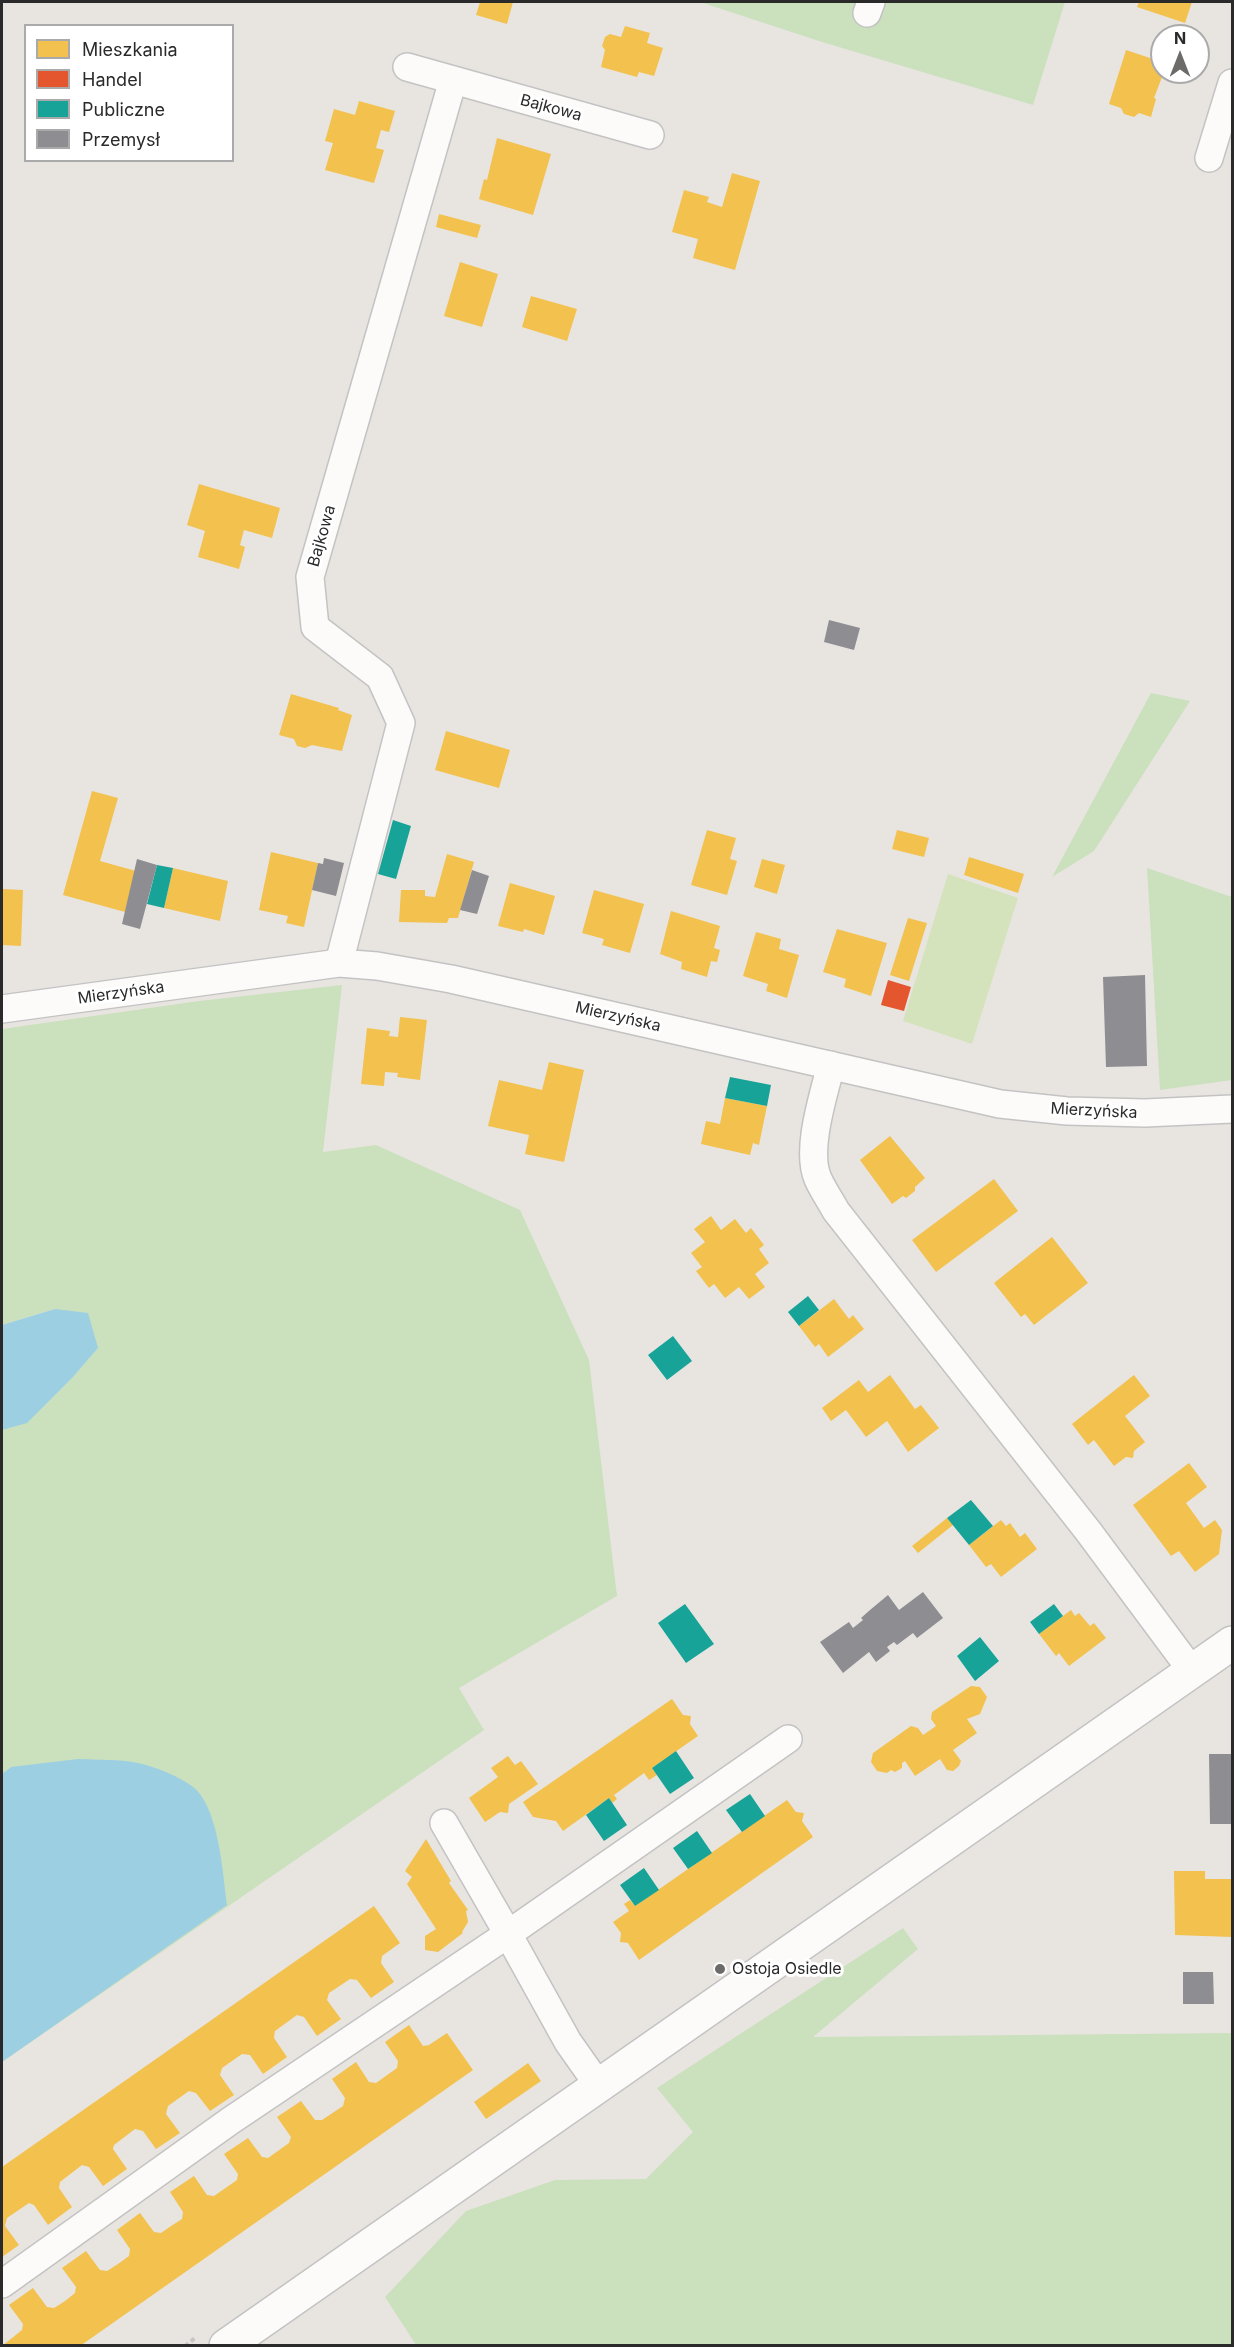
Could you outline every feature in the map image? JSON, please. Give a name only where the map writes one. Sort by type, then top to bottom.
[{"type":"street","name":"Bajkowa","points":[[407,68],[650,135]]},
{"type":"street","name":"Bajkowa","points":[[339,963],[401,723],[380,677],[315,627],[310,577],[453,81]]},
{"type":"street","points":[[1209,158],[1233,83]]},
{"type":"street","name":"Mierzyńska","points":[[2,1009],[339,963],[377,966],[451,979],[1000,1104],[1067,1111],[1145,1113],[1233,1109]]},
{"type":"street","points":[[226,2346],[1212,1658],[1088,1532],[836,1211],[816,1177],[813,1147],[819,1111],[831,1065]]},
{"type":"street","points":[[2,2284],[230,2121],[508,1934],[788,1739]]},
{"type":"street","points":[[444,1822],[568,2042],[599,2086]]},
{"type":"green space","points":[[700,2],[1065,2],[1033,105],[822,42]]},
{"type":"green space","points":[[1151,693],[1190,701],[1094,851],[1052,877]]},
{"type":"green space","points":[[1147,868],[1232,897],[1232,1080],[1160,1090]]},
{"type":"green space","points":[[948,874],[1018,898],[972,1044],[903,1021]]},
{"type":"green space","points":[[342,985],[323,1152],[376,1145],[520,1210],[589,1360],[617,1596],[459,1688],[484,1730],[2,2062],[11,1767],[2,1774],[2,1430],[27,1422],[73,1377],[98,1348],[55,1309],[2,1325],[2,1029],[199,1001]]},
{"type":"green space","points":[[903,1928],[918,1949],[813,2037],[1232,2033],[1232,2345],[416,2345],[385,2297],[466,2211],[555,2180],[646,2179],[693,2132],[657,2088]]},
{"type":"water","points":[[55,1309],[88,1313],[98,1348],[27,1423],[2,1430],[2,1325]]},
{"type":"water","points":[[78,1759],[138,1763],[167,1772],[193,1787],[202,1797],[214,1825],[227,1905],[2,2062],[2,1774],[11,1767]]},
{"type":"building: Mieszkania","points":[[480,2],[513,2],[507,24],[476,15]]},
{"type":"building: Mieszkania","points":[[1139,2],[1192,2],[1185,23],[1137,7]]},
{"type":"building: Mieszkania","points":[[625,26],[650,33],[647,43],[663,48],[654,76],[639,72],[637,77],[601,67],[605,37],[610,34],[621,37]]},
{"type":"building: Mieszkania","points":[[1126,50],[1150,58],[1150,84],[1159,84],[1151,117],[1139,113],[1134,117],[1124,114],[1121,108],[1109,104]]},
{"type":"building: Mieszkania","points":[[359,101],[395,111],[389,132],[381,130],[376,148],[384,150],[374,183],[325,170],[333,143],[325,141],[334,109],[355,115]]},
{"type":"building: Mieszkania","points":[[497,138],[551,154],[533,215],[479,199],[484,179],[487,180]]},
{"type":"building: Mieszkania","points":[[732,173],[760,181],[735,270],[693,258],[698,239],[672,232],[684,190],[709,197],[707,202],[722,207]]},
{"type":"building: Mieszkania","points":[[439,214],[481,225],[477,238],[436,227]]},
{"type":"building: Mieszkania","points":[[460,262],[498,274],[482,327],[444,316]]},
{"type":"building: Mieszkania","points":[[531,296],[577,309],[567,341],[522,327]]},
{"type":"building: Mieszkania","points":[[199,484],[280,508],[272,538],[244,530],[240,545],[245,547],[239,569],[198,557],[205,531],[187,525]]},
{"type":"building: Mieszkania","points":[[291,694],[339,708],[338,710],[352,715],[342,751],[312,745],[305,748],[297,746],[294,739],[279,735]]},
{"type":"building: Mieszkania","points":[[446,731],[510,750],[499,788],[435,770]]},
{"type":"building: Mieszkania","points":[[92,791],[118,798],[100,861],[136,871],[125,912],[63,895]]},
{"type":"building: Mieszkania","points":[[707,830],[736,838],[730,859],[737,861],[727,895],[691,885]]},
{"type":"building: Mieszkania","points":[[897,830],[929,838],[924,857],[892,849]]},
{"type":"building: Mieszkania","points":[[271,852],[318,863],[304,927],[286,923],[288,916],[259,910]]},
{"type":"building: Mieszkania","points":[[447,854],[474,862],[458,918],[449,918],[447,923],[399,922],[401,890],[425,890],[425,896],[435,897]]},
{"type":"building: Mieszkania","points":[[969,857],[1024,874],[1018,893],[964,875]]},
{"type":"building: Mieszkania","points":[[762,859],[785,865],[777,894],[754,887]]},
{"type":"building: Mieszkania","points":[[173,868],[228,881],[220,921],[164,908]]},
{"type":"building: Mieszkania","points":[[510,883],[555,896],[544,935],[524,929],[523,932],[498,926]]},
{"type":"building: Mieszkania","points":[[2,889],[23,890],[21,946],[2,945]]},
{"type":"building: Mieszkania","points":[[594,890],[644,904],[630,953],[602,945],[604,939],[582,933]]},
{"type":"building: Mieszkania","points":[[671,911],[720,926],[714,948],[720,950],[717,962],[711,961],[707,977],[681,969],[682,962],[660,954]]},
{"type":"building: Mieszkania","points":[[908,918],[927,923],[909,981],[890,975]]},
{"type":"building: Mieszkania","points":[[837,929],[887,943],[871,996],[844,987],[846,979],[823,972]]},
{"type":"building: Mieszkania","points":[[756,932],[781,939],[779,949],[799,955],[787,998],[766,991],[768,984],[743,976]]},
{"type":"building: Mieszkania","points":[[400,1017],[427,1020],[420,1080],[397,1077],[398,1073],[385,1072],[384,1086],[361,1084],[367,1028],[390,1031],[389,1036],[398,1037]]},
{"type":"building: Mieszkania","points":[[549,1062],[584,1070],[564,1162],[525,1154],[529,1135],[488,1126],[499,1080],[542,1090]]},
{"type":"building: Mieszkania","points":[[725,1098],[767,1106],[759,1145],[753,1143],[750,1155],[701,1144],[706,1121],[720,1124]]},
{"type":"building: Mieszkania","points":[[890,1136],[925,1178],[915,1187],[915,1191],[892,1204],[860,1160]]},
{"type":"building: Mieszkania","points":[[994,1179],[1018,1211],[936,1272],[912,1240]]},
{"type":"building: Mieszkania","points":[[711,1216],[721,1230],[735,1219],[746,1233],[751,1228],[764,1245],[759,1249],[769,1263],[755,1274],[765,1287],[749,1299],[739,1287],[725,1298],[714,1284],[709,1288],[696,1271],[702,1267],[691,1253],[705,1242],[694,1229]]},
{"type":"building: Mieszkania","points":[[1052,1237],[1088,1283],[1034,1325],[1025,1314],[1021,1317],[994,1283]]},
{"type":"building: Mieszkania","points":[[834,1299],[849,1319],[853,1315],[864,1329],[828,1357],[819,1344],[815,1347],[799,1326]]},
{"type":"building: Mieszkania","points":[[890,1375],[915,1409],[921,1405],[939,1428],[908,1452],[887,1421],[866,1437],[846,1410],[831,1421],[822,1408],[859,1380],[868,1392]]},
{"type":"building: Mieszkania","points":[[1134,1375],[1150,1396],[1125,1416],[1145,1442],[1134,1451],[1133,1458],[1126,1457],[1114,1466],[1094,1440],[1088,1445],[1072,1424]]},
{"type":"building: Mieszkania","points":[[1189,1463],[1207,1487],[1186,1503],[1204,1528],[1215,1520],[1222,1530],[1219,1554],[1195,1572],[1179,1551],[1171,1556],[1133,1505]]},
{"type":"building: Mieszkania","points":[[947,1518],[953,1525],[918,1553],[912,1546]]},
{"type":"building: Mieszkania","points":[[1001,1520],[1006,1526],[1010,1523],[1020,1537],[1025,1533],[1037,1549],[1001,1577],[991,1564],[986,1567],[969,1545]]},
{"type":"building: Mieszkania","points":[[1071,1610],[1075,1616],[1079,1613],[1090,1626],[1094,1623],[1106,1638],[1069,1666],[1059,1653],[1056,1656],[1039,1634]]},
{"type":"building: Mieszkania","points":[[971,1686],[980,1687],[987,1697],[980,1714],[967,1719],[977,1733],[953,1750],[961,1761],[959,1766],[953,1771],[947,1770],[940,1759],[915,1776],[905,1761],[902,1763],[902,1768],[895,1772],[877,1771],[871,1762],[873,1753],[911,1726],[918,1728],[923,1735],[936,1726],[931,1719],[932,1712]]},
{"type":"building: Mieszkania","points":[[672,1699],[683,1715],[691,1716],[690,1724],[698,1736],[652,1768],[657,1775],[649,1780],[644,1773],[614,1795],[617,1799],[612,1803],[609,1798],[563,1831],[556,1821],[533,1817],[523,1802]]},
{"type":"building: Mieszkania","points":[[508,1756],[515,1765],[521,1761],[538,1784],[509,1804],[508,1813],[500,1812],[485,1822],[469,1798],[498,1777],[491,1768]]},
{"type":"building: Mieszkania","points":[[787,1800],[796,1812],[804,1813],[802,1821],[813,1837],[639,1960],[628,1943],[620,1942],[621,1933],[613,1922],[629,1911],[624,1904],[630,1900],[635,1906]]},
{"type":"building: Mieszkania","points":[[426,1839],[451,1881],[449,1883],[468,1910],[466,1911],[468,1922],[463,1933],[438,1952],[425,1950],[425,1936],[436,1929],[407,1884],[412,1877],[405,1871]]},
{"type":"building: Mieszkania","points":[[1174,1871],[1205,1871],[1205,1879],[1231,1879],[1232,1937],[1175,1935]]},
{"type":"building: Mieszkania","points":[[374,1906],[400,1943],[382,1956],[381,1963],[394,1982],[371,1998],[357,1980],[350,1979],[329,1993],[327,2000],[341,2019],[317,2036],[304,2017],[297,2015],[275,2031],[274,2038],[287,2057],[263,2074],[250,2055],[242,2054],[222,2068],[220,2075],[234,2095],[210,2111],[196,2093],[189,2091],[168,2106],[166,2114],[180,2133],[156,2149],[143,2131],[135,2129],[114,2145],[113,2149],[127,2169],[103,2186],[89,2167],[82,2165],[60,2182],[59,2188],[72,2207],[48,2225],[34,2205],[29,2203],[7,2218],[5,2226],[19,2245],[2,2257],[2,2167]]},
{"type":"building: Mieszkania","points":[[409,2025],[423,2046],[429,2045],[447,2033],[473,2070],[80,2346],[2,2346],[22,2330],[23,2324],[9,2305],[33,2288],[47,2307],[54,2308],[65,2301],[75,2293],[76,2287],[62,2268],[86,2251],[100,2270],[107,2271],[118,2264],[129,2256],[130,2249],[117,2230],[140,2213],[154,2232],[161,2233],[182,2219],[183,2212],[170,2192],[194,2176],[207,2195],[214,2196],[237,2180],[238,2174],[224,2154],[248,2138],[262,2157],[268,2158],[289,2143],[291,2137],[277,2117],[301,2101],[315,2120],[322,2120],[343,2106],[345,2098],[332,2079],[356,2062],[369,2082],[376,2083],[397,2068],[398,2061],[385,2042]]},
{"type":"building: Mieszkania","points":[[528,2063],[541,2081],[486,2119],[474,2102]]},
{"type":"building: Handel","points":[[888,980],[911,987],[904,1011],[881,1005]]},
{"type":"building: Publiczne","points":[[393,820],[411,826],[396,879],[378,874]]},
{"type":"building: Publiczne","points":[[157,865],[173,868],[164,908],[147,904]]},
{"type":"building: Publiczne","points":[[730,1077],[771,1085],[767,1106],[725,1098]]},
{"type":"building: Publiczne","points":[[808,1296],[819,1310],[799,1326],[788,1312]]},
{"type":"building: Publiczne","points":[[673,1336],[692,1361],[667,1380],[648,1355]]},
{"type":"building: Publiczne","points":[[971,1500],[993,1526],[969,1545],[947,1518]]},
{"type":"building: Publiczne","points":[[685,1604],[714,1644],[686,1663],[658,1623]]},
{"type":"building: Publiczne","points":[[1054,1604],[1063,1616],[1039,1634],[1030,1622]]},
{"type":"building: Publiczne","points":[[980,1637],[999,1661],[975,1681],[957,1656]]},
{"type":"building: Publiczne","points":[[676,1751],[694,1778],[670,1794],[652,1768]]},
{"type":"building: Publiczne","points":[[750,1794],[765,1816],[742,1832],[726,1810]]},
{"type":"building: Publiczne","points":[[609,1798],[627,1825],[604,1841],[586,1815]]},
{"type":"building: Publiczne","points":[[697,1831],[712,1853],[688,1869],[673,1848]]},
{"type":"building: Publiczne","points":[[644,1868],[659,1890],[635,1906],[620,1885]]},
{"type":"building: Przemysł","points":[[829,620],[860,628],[854,650],[824,642]]},
{"type":"building: Przemysł","points":[[324,858],[344,863],[336,896],[312,890],[318,863],[323,864]]},
{"type":"building: Przemysł","points":[[137,859],[157,865],[140,929],[122,924]]},
{"type":"building: Przemysł","points":[[472,870],[489,876],[477,914],[460,910]]},
{"type":"building: Przemysł","points":[[1145,975],[1147,1066],[1106,1067],[1103,977]]},
{"type":"building: Przemysł","points":[[923,1592],[943,1618],[917,1638],[913,1633],[897,1645],[894,1642],[887,1647],[890,1651],[876,1662],[869,1652],[843,1673],[820,1642],[849,1622],[853,1628],[888,1595],[899,1610]]},
{"type":"building: Przemysł","points":[[1209,1754],[1232,1754],[1232,1824],[1210,1824]]},
{"type":"building: Przemysł","points":[[1183,1972],[1213,1972],[1214,2004],[1183,2004]]},
{"type":"place","name":"Ostoja Osiedle","points":[[720,1969]]}]
